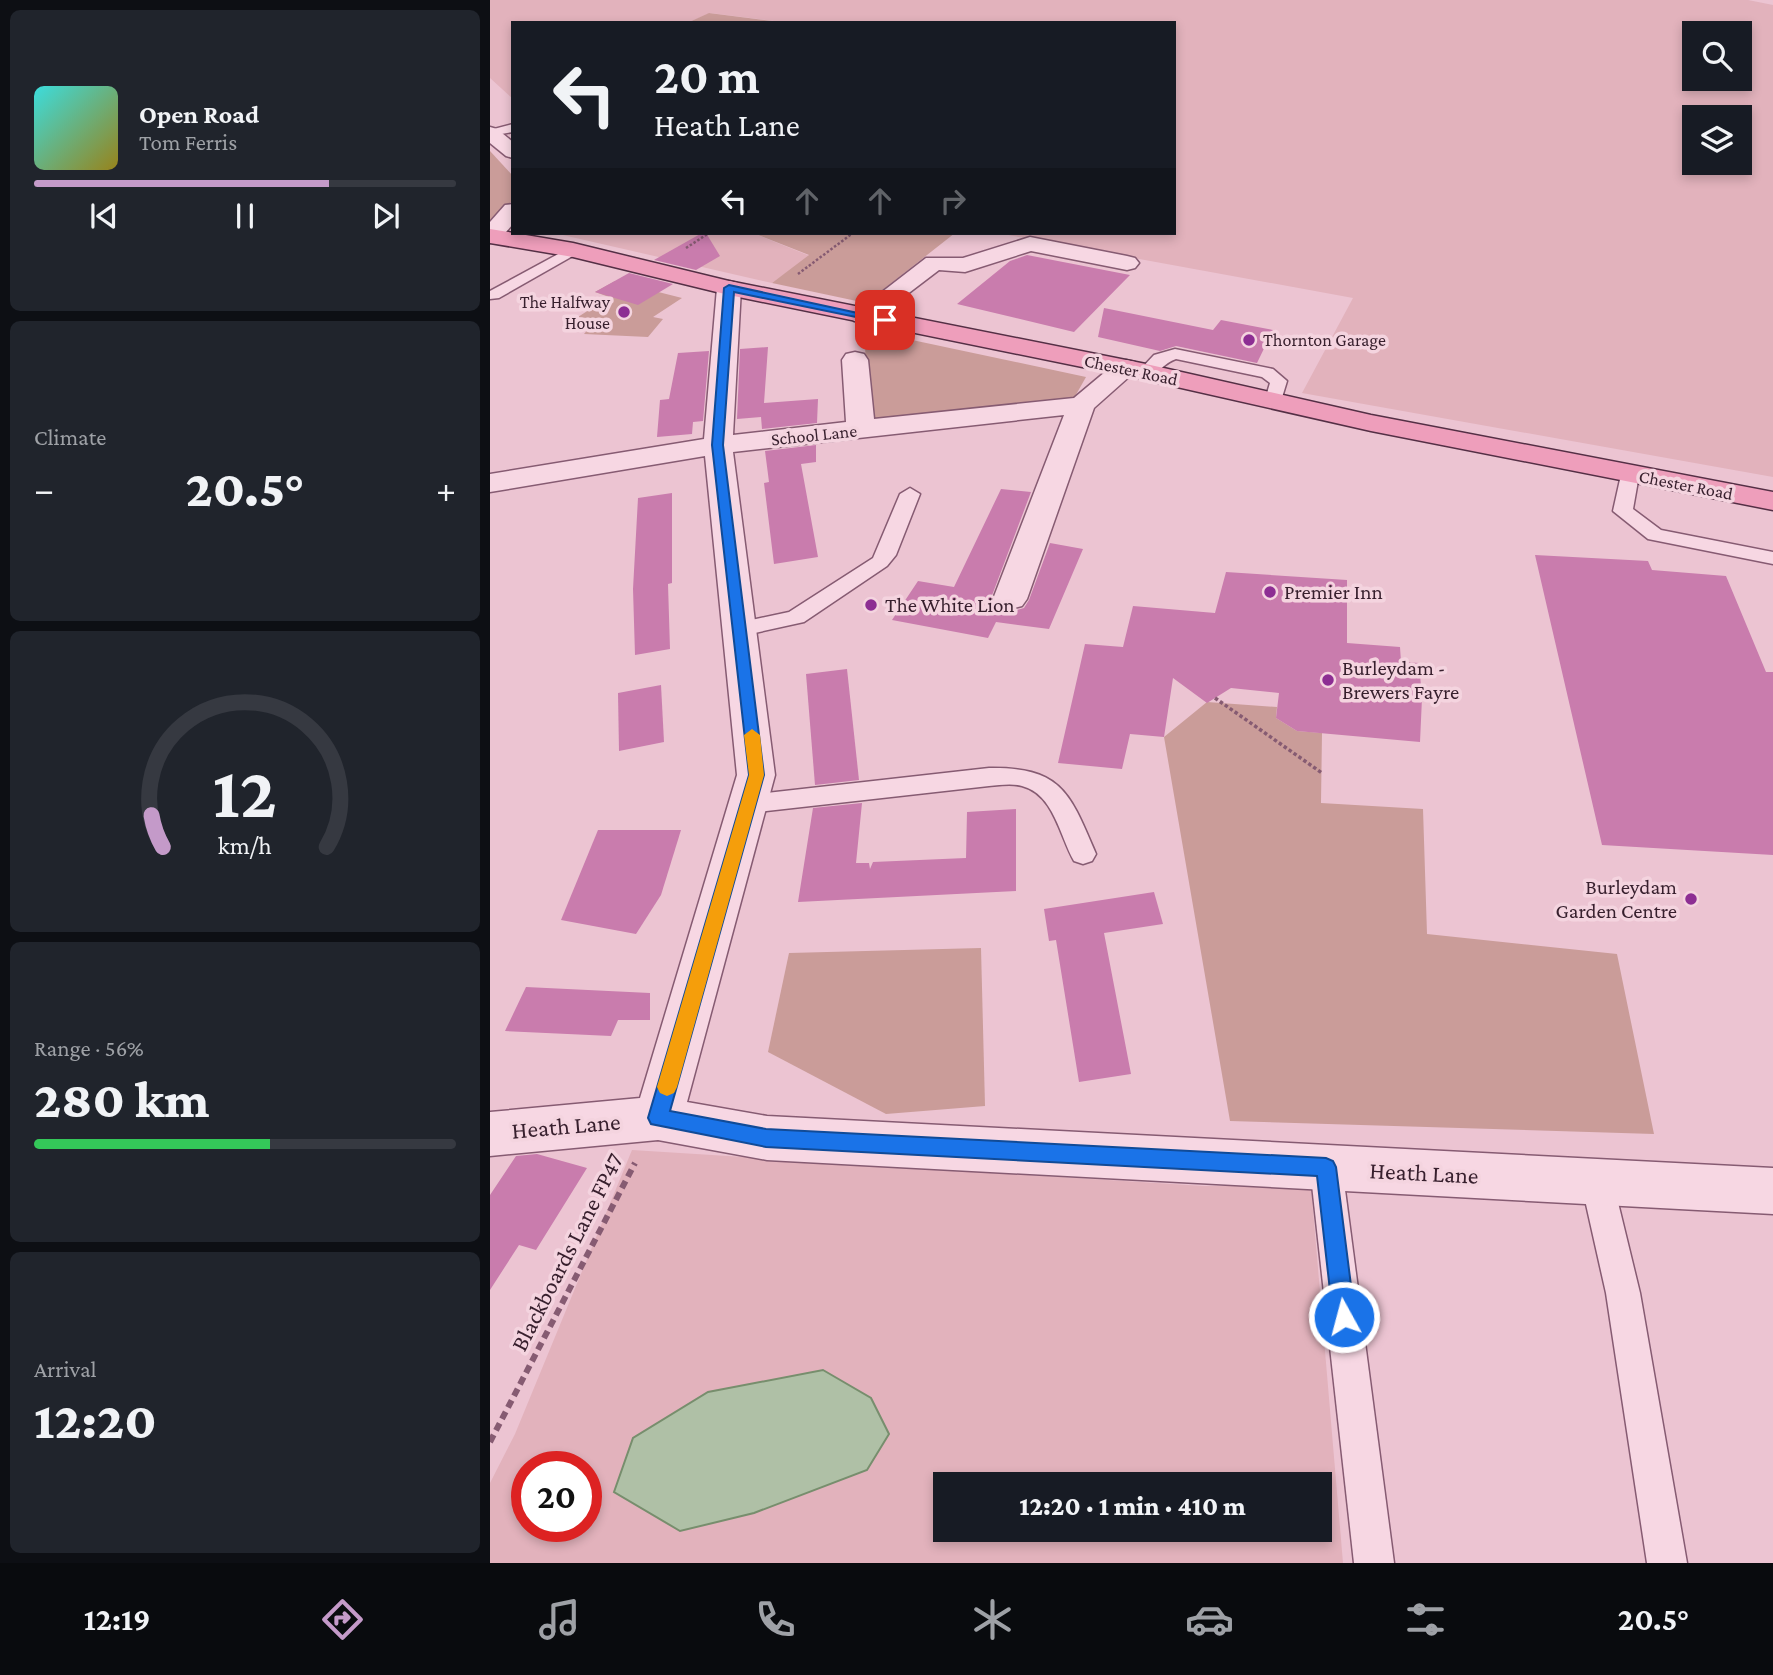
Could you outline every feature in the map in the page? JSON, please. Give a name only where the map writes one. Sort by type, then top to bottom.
[{"type":"main road","name":"Chester Road","points":[[490,236],[573,250],[729,288],[1136,370],[1371,423],[1773,501]]},
{"type":"street","points":[[490,133],[511,150]]},
{"type":"street","points":[[490,236],[511,212]]},
{"type":"street","points":[[863,316],[934,263],[965,265],[1030,244],[1127,263]]},
{"type":"street","points":[[658,1118],[757,775],[718,445],[729,288]]},
{"type":"street","points":[[855,360],[861,430]]},
{"type":"street","points":[[1010,599],[1082,405],[1136,370]]},
{"type":"street","name":"School Lane","points":[[490,483],[718,445],[1082,405]]},
{"type":"street","name":"Heath Lane","points":[[490,1133],[658,1118],[766,1138],[1773,1191]]},
{"type":"lane","points":[[490,133],[511,128]]},
{"type":"lane","points":[[494,295],[573,250]]},
{"type":"lane","points":[[1630,475],[1623,511],[1655,535],[1773,558]]},
{"type":"lane","points":[[741,629],[796,617],[880,562],[886,555],[910,494]]},
{"type":"lane","points":[[748,804],[989,777],[1022,777],[1044,784],[1064,811],[1083,854]]},
{"type":"lane","points":[[1326,1167],[1374,1563]]},
{"type":"lane","points":[[1597,1182],[1623,1293],[1667,1563]]},
{"type":"path","points":[[768,296],[850,235]]},
{"type":"path","points":[[1215,698],[1322,773]]},
{"type":"path","name":"Blackboards Lane FP47","points":[[490,1442],[658,1118]]},
{"type":"shaded area","points":[[490,0],[1748,0],[1773,5],[1773,477],[1302,393],[1353,298],[1008,235],[1176,235],[1176,21],[773,21],[710,13],[692,21],[511,21],[511,97],[490,78]]},
{"type":"shaded area","points":[[709,13],[773,21],[691,21]]},
{"type":"shaded area","points":[[490,151],[511,174],[511,202],[490,223]]},
{"type":"shaded area","points":[[563,235],[758,235],[810,256],[772,283]]},
{"type":"shaded area","points":[[758,235],[952,235],[866,303],[772,283],[809,255]]},
{"type":"shaded area","name":"The Halfway House","points":[[615,281],[682,298],[653,317],[663,319],[648,337],[584,334],[597,319],[578,317],[609,297],[595,292]]},
{"type":"shaded area","points":[[865,330],[1086,377],[1073,400],[866,421]]},
{"type":"shaded area","points":[[1207,702],[1277,707],[1276,718],[1297,731],[1322,733],[1321,803],[1423,809],[1427,934],[1617,954],[1654,1134],[1230,1121],[1164,737]]},
{"type":"shaded area","points":[[981,948],[985,1106],[886,1114],[768,1052],[789,953]]},
{"type":"shaded area","points":[[632,1150],[1204,1186],[1311,1186],[1343,1563],[490,1563],[490,1483],[515,1434]]},
{"type":"shaded area","points":[[823,1370],[871,1398],[889,1434],[867,1470],[754,1513],[680,1531],[614,1492],[633,1438],[708,1392]]},
{"type":"building","points":[[698,235],[707,235],[720,256],[696,270],[654,260]]},
{"type":"building","points":[[1027,255],[1130,275],[1074,332],[957,304],[1010,261]]},
{"type":"building","points":[[629,273],[673,284],[638,305],[595,292]]},
{"type":"building","points":[[1104,308],[1213,330],[1221,320],[1273,330],[1257,363],[1176,346],[1160,351],[1098,337]]},
{"type":"building","points":[[768,347],[764,403],[818,399],[817,423],[762,429],[761,417],[737,419],[740,349]]},
{"type":"building","points":[[709,351],[703,421],[693,422],[692,434],[657,437],[660,400],[669,399],[678,353]]},
{"type":"building","points":[[816,445],[816,462],[801,464],[818,557],[774,564],[764,483],[769,482],[765,451]]},
{"type":"building","points":[[1001,489],[1031,492],[991,598],[996,608],[1009,612],[1024,608],[1050,543],[1083,549],[1049,629],[996,622],[988,638],[892,620],[918,581],[954,587]]},
{"type":"building","points":[[672,493],[672,583],[668,584],[670,649],[635,655],[633,589],[638,498]]},
{"type":"building","points":[[1535,555],[1648,561],[1652,570],[1726,576],[1766,672],[1773,672],[1773,855],[1602,845]]},
{"type":"building","points":[[1226,572],[1347,580],[1347,643],[1400,647],[1401,662],[1419,663],[1422,698],[1420,742],[1297,731],[1276,718],[1279,693],[1231,688],[1207,703],[1173,678],[1164,737],[1130,734],[1122,769],[1058,763],[1085,644],[1123,647],[1133,606],[1215,613]]},
{"type":"building","points":[[847,669],[859,780],[815,785],[806,674]]},
{"type":"building","points":[[661,685],[664,742],[619,751],[618,693]]},
{"type":"building","points":[[862,803],[856,863],[869,863],[870,869],[873,862],[966,858],[967,812],[1016,809],[1016,891],[798,902],[813,808]]},
{"type":"building","points":[[598,830],[681,830],[661,895],[636,934],[561,920]]},
{"type":"building","points":[[1154,892],[1163,924],[1104,933],[1131,1074],[1079,1082],[1056,940],[1049,941],[1044,909]]},
{"type":"building","points":[[526,987],[650,993],[650,1020],[618,1020],[611,1036],[505,1031]]},
{"type":"building","points":[[537,1154],[587,1168],[536,1250],[519,1245],[490,1290],[490,1195],[516,1156]]},
{"type":"slow traffic","points":[[667,1087],[757,775],[752,735]]},
{"type":"place","name":"The Halfway House","points":[[624,312]]},
{"type":"place","name":"Thornton Garage","points":[[1249,340]]},
{"type":"place","name":"Premier Inn","points":[[1270,592]]},
{"type":"place","name":"The White Lion","points":[[871,605]]},
{"type":"place","name":"Burleydam - Brewers Fayre","points":[[1328,680]]},
{"type":"place","name":"Burleydam Garden Centre","points":[[1691,899]]},
{"type":"route","points":[[885,320],[729,288],[718,445],[757,775],[658,1118],[766,1138],[1326,1167],[1344,1317]]}]
